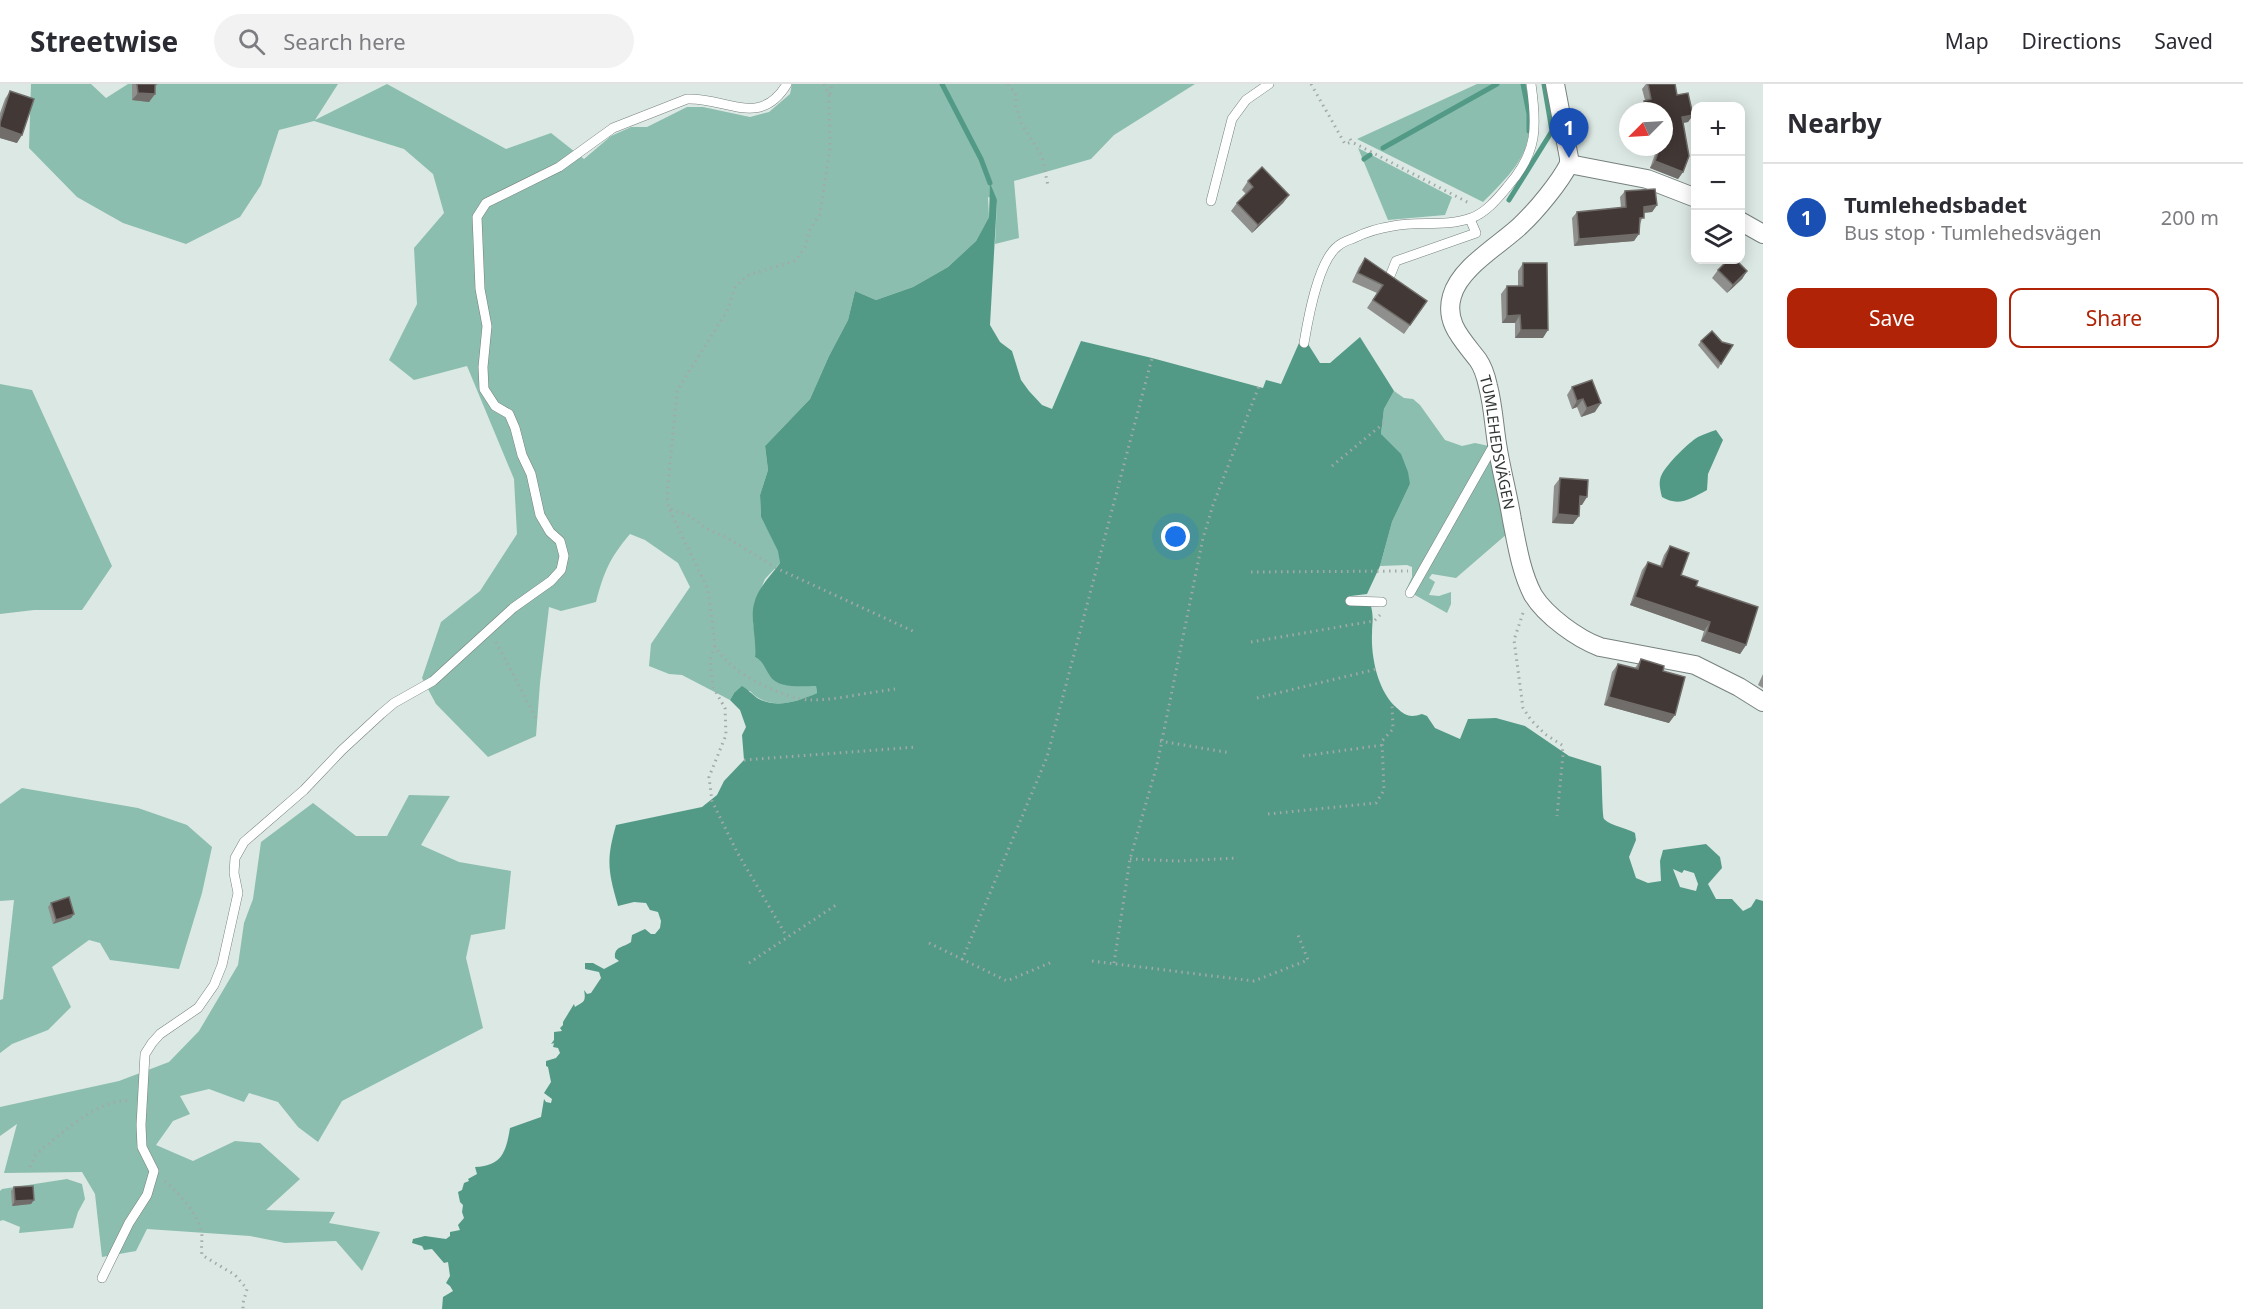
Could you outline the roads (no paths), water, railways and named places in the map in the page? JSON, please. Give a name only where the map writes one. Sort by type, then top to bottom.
[{"type":"street","points":[[1555,84],[1569,164],[1647,179],[1691,196]]},
{"type":"street","name":"TUMLEHEDSVÄGEN","points":[[1569,164],[1532,214],[1467,271],[1453,293],[1450,313],[1455,331],[1479,361],[1488,386],[1497,447],[1518,554],[1532,593],[1546,610],[1586,642],[1600,647],[1695,665],[1763,702]]},
{"type":"street","points":[[1745,224],[1763,234]]},
{"type":"lane","points":[[102,1278],[129,1223],[147,1195],[154,1171],[142,1147],[144,1063],[149,1048],[160,1035],[198,1008],[214,985],[222,965],[238,893],[233,865],[238,850],[244,842],[304,790],[381,714],[394,703],[433,681],[489,629],[526,598],[551,581],[561,570],[564,556],[560,541],[550,532],[540,515],[531,474],[509,414],[495,406],[484,389],[483,367],[487,326],[480,290],[476,229],[480,210],[486,203],[498,196],[559,168],[620,124],[687,99],[699,98],[743,109],[762,106],[778,98],[787,84]]},
{"type":"lane","points":[[1211,201],[1232,119],[1246,100],[1269,84]]},
{"type":"lane","points":[[1304,343],[1310,309],[1327,258],[1338,245],[1395,225],[1421,225],[1470,219],[1484,211],[1519,174],[1526,163],[1534,141],[1531,84]]},
{"type":"lane","points":[[1390,276],[1396,261],[1476,233],[1470,219]]},
{"type":"lane","points":[[1410,593],[1491,450],[1497,447]]},
{"type":"lane","points":[[1350,601],[1382,602]]},
{"type":"waterway","points":[[942,84],[981,159],[990,183]]},
{"type":"waterway","points":[[1383,148],[1497,84]]},
{"type":"waterway","points":[[1523,84],[1529,114],[1529,131]]},
{"type":"waterway","points":[[1509,200],[1552,131],[1544,84]]},
{"type":"waterway","points":[[1364,159],[1370,155]]},
{"type":"place","name":"Tumlehedsbadet","points":[[1569,158]]}]
